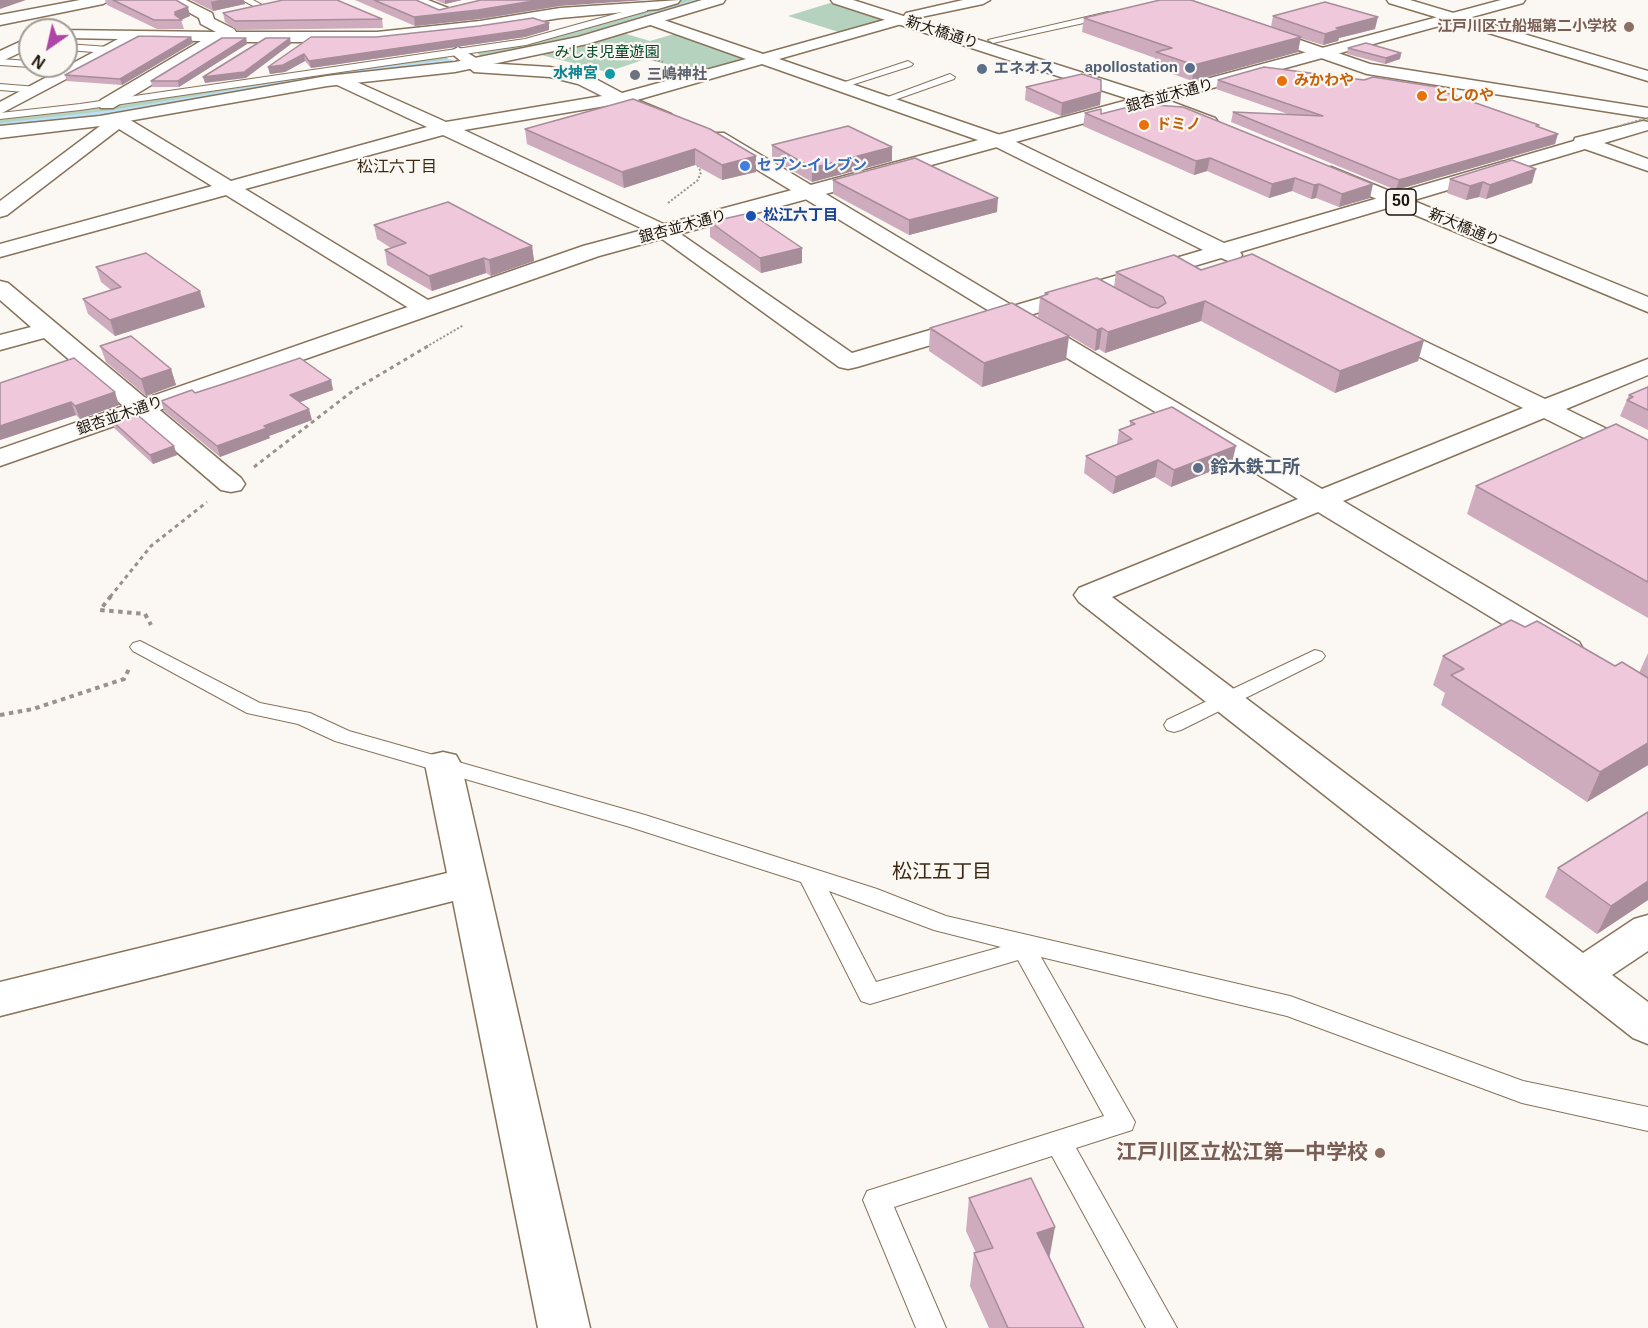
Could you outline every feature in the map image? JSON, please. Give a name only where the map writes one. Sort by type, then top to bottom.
[{"type":"street","points":[[111,111],[228,32],[206,21],[207,16],[174,0]]},
{"type":"street","points":[[414,0],[443,11]]},
{"type":"street","points":[[330,36],[377,37],[415,34],[560,13],[656,8],[718,0]]},
{"type":"street","name":"新大橋通り","points":[[838,0],[993,40],[1161,98],[1223,123]]},
{"type":"street","name":"新大橋通り","points":[[860,0],[905,18],[1161,98]]},
{"type":"street","points":[[0,251],[446,128],[619,98],[905,18],[983,0]]},
{"type":"street","points":[[1394,0],[1648,76]]},
{"type":"street","name":"銀杏並木通り","points":[[0,458],[655,227],[811,193],[1518,0]]},
{"type":"street","points":[[0,20],[99,1],[145,32]]},
{"type":"street","points":[[1166,1],[1367,69],[1647,121]]},
{"type":"street","points":[[78,33],[145,32],[221,37],[268,37],[305,41],[463,7]]},
{"type":"street","points":[[0,132],[111,111],[341,80],[584,40],[656,8]]},
{"type":"street","points":[[656,8],[760,60],[999,141],[1244,261]]},
{"type":"street","points":[[78,66],[145,32],[258,11],[309,32],[305,41]]},
{"type":"street","points":[[390,23],[415,34]]},
{"type":"street","points":[[0,31],[18,37]]},
{"type":"street","points":[[0,57],[18,47]]},
{"type":"street","points":[[464,58],[485,69],[550,72],[584,80],[680,124]]},
{"type":"street","points":[[1266,70],[1307,75]]},
{"type":"street","points":[[0,109],[58,78]]},
{"type":"street","points":[[341,80],[655,227],[848,362],[1585,143],[1647,121]]},
{"type":"street","points":[[1354,82],[1647,121]]},
{"type":"street","points":[[1441,94],[1462,101]]},
{"type":"street","points":[[341,156],[403,109]]},
{"type":"street","points":[[111,111],[227,188],[425,308]]},
{"type":"street","points":[[0,211],[111,127],[111,111]]},
{"type":"street","points":[[702,132],[728,143],[1587,661]]},
{"type":"street","points":[[1551,132],[1648,165]]},
{"type":"street","name":"新大橋通り","points":[[1312,159],[1648,305]]},
{"type":"street","name":"新大橋通り","points":[[1403,197],[1648,291]]},
{"type":"street","points":[[0,288],[231,484]]},
{"type":"street","points":[[1362,320],[1648,459]]},
{"type":"street","points":[[0,343],[49,328]]},
{"type":"street","points":[[1648,366],[1090,595],[1648,1026]]},
{"type":"street","points":[[443,764],[564,1328]]},
{"type":"street","points":[[0,999],[467,883]]},
{"type":"street","points":[[1581,975],[1648,930]]},
{"type":"lane","points":[[0,116],[111,111],[178,93],[247,82],[464,58],[656,8]]},
{"type":"lane","points":[[993,40],[1119,12]]},
{"type":"lane","points":[[248,49],[268,37]]},
{"type":"lane","points":[[78,48],[109,50]]},
{"type":"lane","points":[[0,62],[18,63]]},
{"type":"lane","points":[[838,86],[908,64]]},
{"type":"lane","points":[[247,82],[265,70]]},
{"type":"lane","points":[[882,101],[950,78]]},
{"type":"lane","points":[[178,93],[198,81]]},
{"type":"lane","points":[[0,87],[37,90]]},
{"type":"lane","points":[[1095,289],[1114,300]]},
{"type":"lane","points":[[140,647],[254,708],[303,718],[342,736],[638,820],[870,895],[942,924],[1290,1006],[1522,1092],[1648,1119]]},
{"type":"lane","points":[[1174,725],[1315,656]]},
{"type":"lane","points":[[810,877],[870,994],[1008,955],[1020,942]]},
{"type":"lane","points":[[931,1328],[877,1200],[1122,1122],[1020,942]]},
{"type":"lane","points":[[1058,1142],[1162,1328]]},
{"type":"path","points":[[584,40],[710,74]]},
{"type":"path","points":[[1616,127],[1647,121]]},
{"type":"path","points":[[655,227],[650,215],[690,189],[698,180],[701,172],[696,156],[728,143]]},
{"type":"path","points":[[0,715],[33,709],[124,680],[151,624],[145,614],[100,610],[151,546],[354,390],[473,319]]},
{"type":"green space","points":[[680,0],[710,0],[575,40],[484,59],[475,51],[540,41]]},
{"type":"green space","points":[[830,3],[889,21],[845,34],[788,16]]},
{"type":"green space","name":"みしま児童遊園","points":[[616,31],[650,41],[681,32],[757,60],[706,74],[646,59],[607,72],[530,52]]},
{"type":"green space","points":[[445,56],[454,64],[119,115],[0,129],[0,119]]},
{"type":"building","points":[[113,0],[176,0],[188,7],[175,12],[175,15],[182,20],[154,20]]},
{"type":"building","points":[[283,0],[337,0],[382,19],[235,21],[223,13]]},
{"type":"building","points":[[374,0],[416,0],[439,10],[481,0],[539,0],[414,17]]},
{"type":"building","points":[[1160,0],[1191,0],[1301,37],[1194,65],[1156,52],[1172,48],[1084,18]]},
{"type":"building","points":[[1325,2],[1378,17],[1336,28],[1341,29],[1325,34],[1273,16]]},
{"type":"building","points":[[533,18],[549,23],[524,30],[309,61],[304,54],[283,65],[268,67],[311,37],[376,37]]},
{"type":"building","points":[[139,36],[191,37],[120,79],[78,76],[78,68]]},
{"type":"building","points":[[222,38],[246,38],[178,81],[151,81]]},
{"type":"building","points":[[266,38],[290,38],[244,72],[203,77]]},
{"type":"building","points":[[1366,43],[1401,53],[1386,58],[1348,48]]},
{"type":"building","points":[[1264,67],[1364,80],[1373,77],[1437,87],[1447,93],[1539,125],[1536,126],[1558,134],[1399,180],[1233,112],[1323,116],[1218,80]]},
{"type":"building","points":[[1082,74],[1101,80],[1101,92],[1062,103],[1026,87]]},
{"type":"building","points":[[633,99],[710,129],[756,156],[722,165],[695,149],[622,172],[525,129]]},
{"type":"building","points":[[1140,104],[1183,107],[1373,184],[1342,194],[1319,184],[1314,185],[1295,178],[1272,184],[1210,158],[1196,161],[1085,113],[1101,109],[1101,114]]},
{"type":"building","points":[[848,126],[892,147],[812,168],[772,145]]},
{"type":"building","points":[[915,158],[998,198],[909,220],[833,180]]},
{"type":"building","points":[[1512,160],[1536,169],[1490,185],[1483,182],[1470,186],[1450,179]]},
{"type":"building","points":[[448,202],[532,246],[489,260],[484,258],[429,276],[385,250],[406,243],[374,225]]},
{"type":"building","points":[[750,213],[802,248],[760,258],[710,222]]},
{"type":"building","points":[[146,253],[200,291],[110,320],[83,299],[121,287],[96,267]]},
{"type":"building","points":[[1252,254],[1424,340],[1340,371],[1205,301],[1108,332],[1102,328],[1097,330],[1040,297],[1048,294],[1045,293],[1097,278],[1151,307],[1158,308],[1166,303],[1163,297],[1116,272],[1174,255],[1201,270]]},
{"type":"building","points":[[1012,303],[1069,336],[984,363],[930,328]]},
{"type":"building","points":[[131,336],[171,369],[141,379],[100,346]]},
{"type":"building","points":[[74,358],[115,392],[75,406],[71,402],[0,426],[0,383]]},
{"type":"building","points":[[300,358],[331,380],[290,395],[309,409],[264,426],[267,428],[217,446],[161,401],[192,390],[195,393]]},
{"type":"building","points":[[1648,387],[1648,410],[1627,400],[1633,397],[1629,395]]},
{"type":"building","points":[[1172,407],[1236,446],[1174,470],[1158,460],[1116,477],[1086,456],[1132,439],[1119,430],[1135,424],[1130,421]]},
{"type":"building","points":[[134,412],[174,446],[150,455],[111,420]]},
{"type":"building","points":[[1616,424],[1648,440],[1648,582],[1476,486]]},
{"type":"building","points":[[1511,620],[1525,627],[1537,621],[1615,666],[1622,662],[1648,678],[1648,743],[1600,772],[1451,675],[1464,669],[1443,656]]},
{"type":"building","points":[[1648,812],[1648,881],[1611,906],[1558,868]]},
{"type":"building","points":[[1031,1178],[1055,1227],[1037,1233],[1084,1328],[1008,1328],[974,1253],[993,1248],[969,1198]]},
{"type":"waterway","points":[[481,56],[567,40],[698,0]]},
{"type":"waterway","points":[[0,125],[113,112],[336,74],[451,61]]},
{"type":"place","name":"江戸川区立船堀第二小学校","points":[[1629,27]]},
{"type":"place","name":"apollostation","points":[[1190,68]]},
{"type":"place","name":"エネオス","points":[[982,69]]},
{"type":"place","name":"水神宮","points":[[610,74]]},
{"type":"place","name":"三嶋神社","points":[[635,75]]},
{"type":"place","name":"みかわや","points":[[1282,81]]},
{"type":"place","name":"としのや","points":[[1422,96]]},
{"type":"place","name":"ドミノ","points":[[1144,125]]},
{"type":"place","name":"セブン-イレブン","points":[[745,166]]},
{"type":"place","name":"松江六丁目","points":[[751,216]]},
{"type":"place","name":"鈴木鉄工所","points":[[1198,468]]},
{"type":"place","name":"江戸川区立松江第一中学校","points":[[1380,1153]]},
{"type":"district","name":"松江六丁目","points":[[397,168]]},
{"type":"district","name":"松江五丁目","points":[[942,872]]}]
